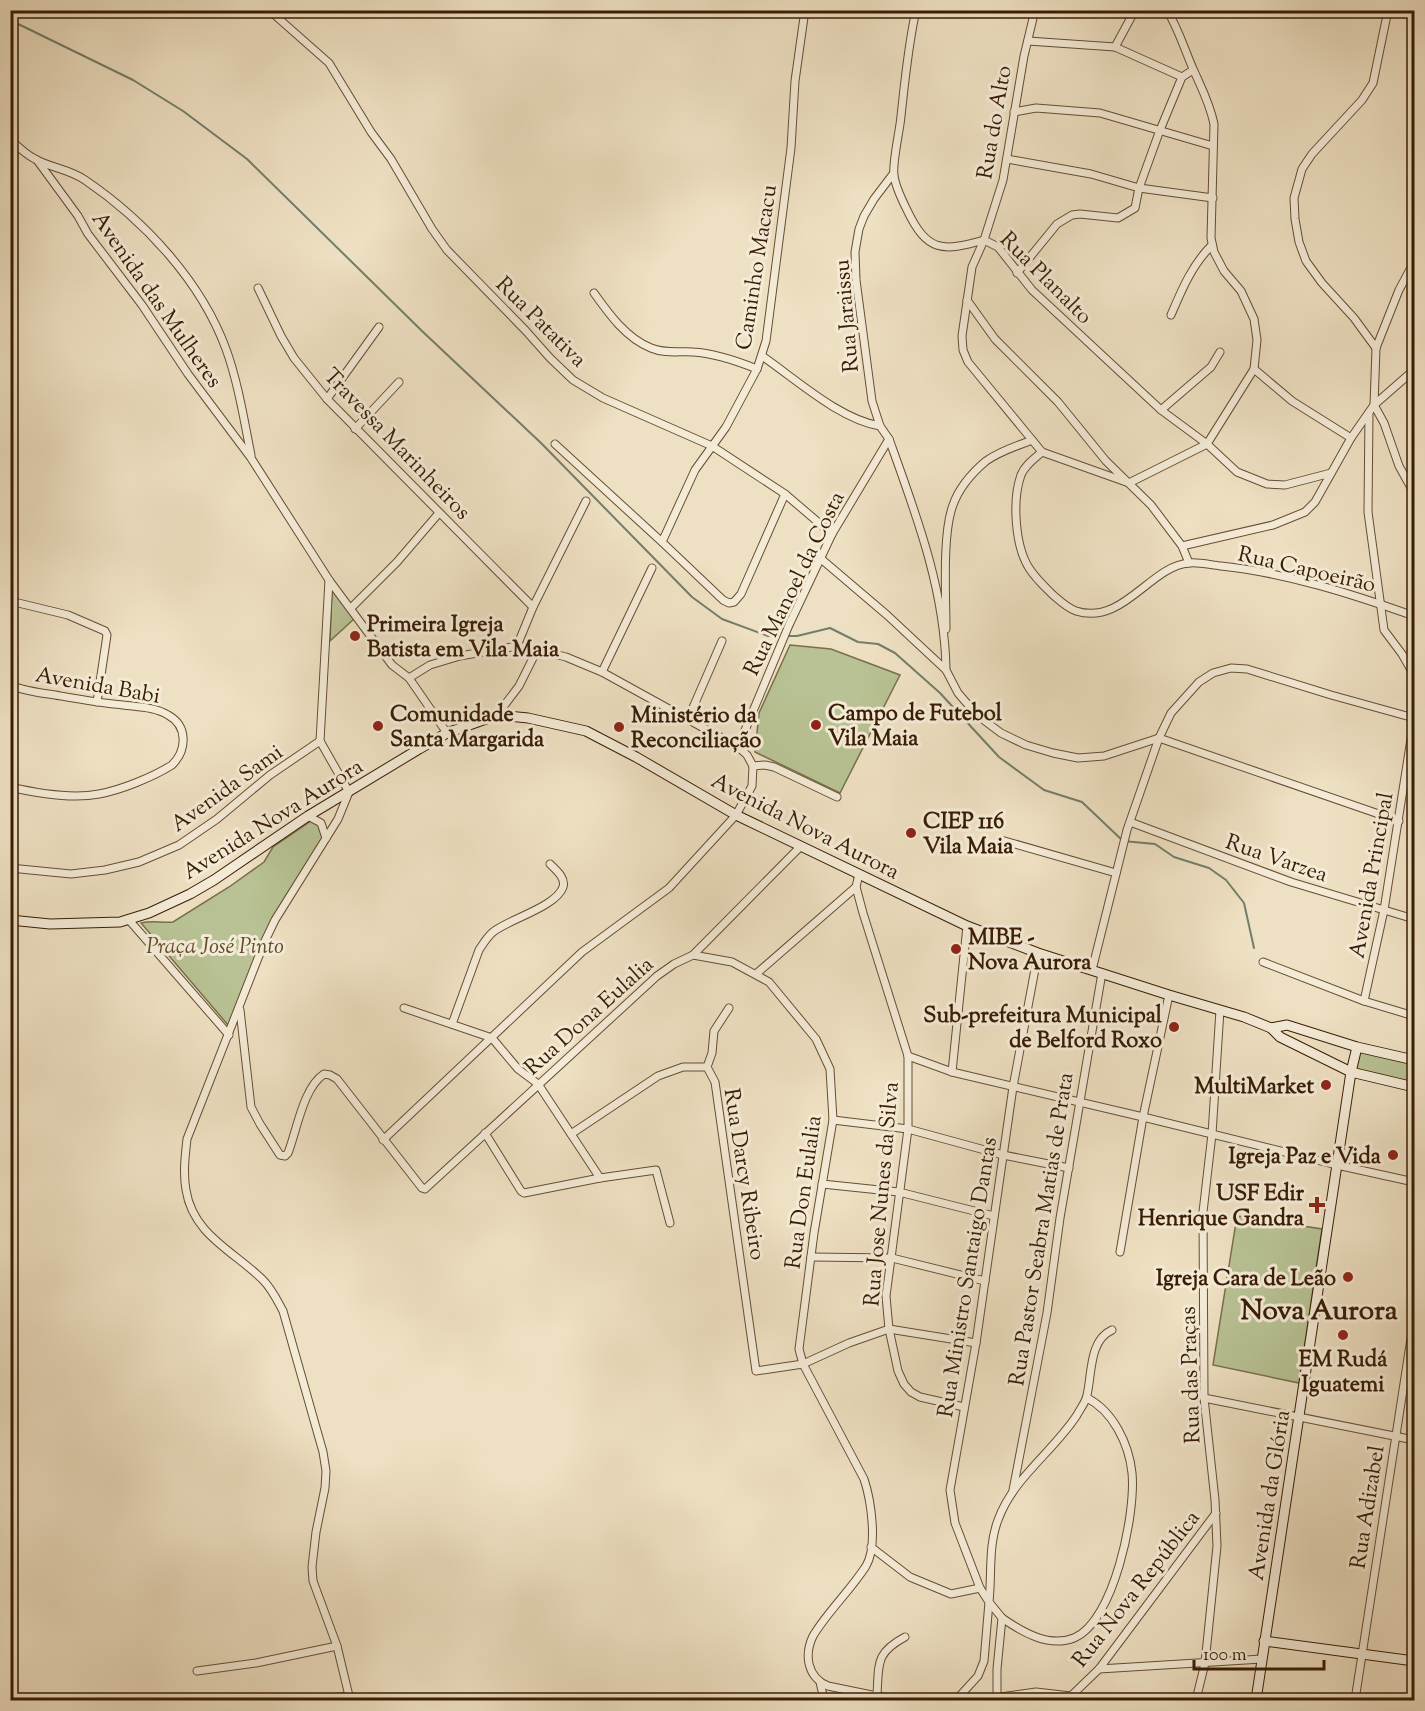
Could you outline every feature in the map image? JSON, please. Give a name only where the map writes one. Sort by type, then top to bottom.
[{"type":"street","name":"Rua Patativa","points":[[269,10],[329,63],[447,250],[573,380],[603,398],[712,446],[785,494],[832,534]]},
{"type":"street","name":"Caminho Macacu","points":[[662,542],[695,470],[726,427],[762,356],[766,341],[791,148],[795,81],[805,10]]},
{"type":"street","points":[[893,174],[906,64],[916,10]]},
{"type":"street","name":"Rua do Alto","points":[[1035,10],[1003,180],[984,240],[972,267],[962,336],[963,350],[968,362],[1042,452]]},
{"type":"street","points":[[1115,47],[1135,10]]},
{"type":"street","points":[[967,300],[995,339],[1058,402],[1106,461],[1129,483],[1151,505],[1182,546],[1189,563],[1167,571],[1111,609],[1092,614],[1075,610],[1061,603],[1044,586],[1029,568],[1021,550],[1016,526],[1017,495],[1021,474],[1029,463],[1042,452],[1129,483],[1207,444],[1254,369],[1257,340],[1254,319],[1241,291],[1224,271],[1212,245],[1214,124],[1211,110],[1182,39],[1167,10]]},
{"type":"street","points":[[1376,348],[1306,261],[1297,231],[1294,198],[1302,169],[1312,154],[1362,100],[1373,83],[1388,10]]},
{"type":"street","points":[[1028,41],[1115,47],[1182,77]]},
{"type":"street","points":[[1017,273],[1057,224],[1071,215],[1118,218],[1135,208],[1139,188],[1182,77],[1193,70]]},
{"type":"street","points":[[1014,112],[1036,108],[1100,113],[1213,146]]},
{"type":"street","name":"Avenida das Mulheres","points":[[10,139],[22,151],[37,160],[67,170],[84,179],[111,200],[162,248],[194,290],[214,321],[227,351],[251,458]]},
{"type":"street","points":[[1007,159],[1092,174],[1139,188],[1213,198]]},
{"type":"street","name":"Avenida das Mulheres","points":[[37,160],[188,374],[251,458],[329,580],[392,665],[409,678],[447,733]]},
{"type":"street","name":"Rua Jaraissu","points":[[893,174],[874,199],[859,229],[855,252],[861,327],[872,401],[880,426],[890,439],[929,553],[946,640]]},
{"type":"street","name":"Rua Planalto","points":[[893,174],[915,227],[926,240],[947,248],[961,247],[984,240],[998,247],[1032,290],[1161,410],[1207,444],[1237,472],[1267,484],[1285,485],[1330,473]]},
{"type":"street","points":[[1171,315],[1198,261],[1212,245]]},
{"type":"street","points":[[1414,262],[1399,290],[1376,348],[1374,405],[1384,423],[1399,466],[1414,493]]},
{"type":"street","name":"Travessa Marinheiros","points":[[258,288],[294,358],[327,399],[533,607]]},
{"type":"street","points":[[594,293],[616,322],[650,348],[662,352],[693,352],[733,360],[757,369]]},
{"type":"street","points":[[327,399],[379,327]]},
{"type":"street","points":[[1161,410],[1210,367],[1220,352]]},
{"type":"street","name":"Rua Jaraissu","points":[[762,356],[841,412],[866,424],[880,426]]},
{"type":"street","points":[[1254,369],[1292,401],[1351,438]]},
{"type":"street","points":[[1182,546],[1273,525],[1305,512],[1315,502],[1351,438],[1374,405],[1414,370]]},
{"type":"street","points":[[355,429],[399,382]]},
{"type":"street","points":[[1369,413],[1368,512],[1384,630],[1414,675]]},
{"type":"street","name":"Rua Manoel da Costa","points":[[738,747],[820,558],[832,534],[890,439]]},
{"type":"street","points":[[946,670],[948,537],[952,506],[967,481],[987,460],[1032,440]]},
{"type":"street","points":[[555,444],[723,600],[729,603],[734,602],[741,594],[785,494]]},
{"type":"street","points":[[517,646],[533,607],[586,501]]},
{"type":"street","points":[[351,608],[397,562],[438,513]]},
{"type":"street","points":[[820,558],[946,670],[958,693],[977,715],[1001,733],[1026,745],[1078,758],[1104,756],[1159,738],[1399,821]]},
{"type":"street","name":"Rua Capoeirão","points":[[1189,563],[1251,569],[1328,588],[1414,616]]},
{"type":"street","points":[[602,672],[652,568]]},
{"type":"street","points":[[315,1701],[350,1698],[337,1646],[317,1597],[312,1567],[325,1488],[326,1471],[323,1452],[283,1311],[274,1293],[263,1280],[202,1228],[192,1211],[186,1192],[184,1168],[187,1139],[240,1007],[252,969],[275,920],[326,838],[349,792],[320,741],[329,580]]},
{"type":"street","points":[[10,601],[68,615],[105,631],[107,635],[97,702]]},
{"type":"street","points":[[688,719],[722,641]]},
{"type":"street","points":[[240,1007],[251,1107],[283,1156],[288,1154],[303,1106],[314,1082],[324,1074],[337,1079],[383,1140],[582,952],[669,888],[736,815],[752,786],[753,766],[747,755],[738,747],[602,672],[566,657],[517,646],[444,660],[430,665],[409,678]]},
{"type":"street","points":[[497,715],[519,686],[537,650]]},
{"type":"street","points":[[1092,970],[1127,831],[1159,738],[1171,713],[1199,682],[1213,673],[1231,668],[1247,669],[1414,719]]},
{"type":"street","name":"Avenida Babi","points":[[10,685],[30,691],[147,708],[167,714],[179,723],[183,733],[179,758],[164,770],[112,791],[97,795],[82,795],[29,791],[10,787]]},
{"type":"street","name":"Avenida Nova Aurora","points":[[10,920],[50,924],[129,920],[190,894],[308,816],[447,733],[497,715],[528,718],[586,731],[736,815],[967,926],[1038,953],[1244,1017],[1271,1028],[1280,1037],[1351,1072],[1414,1087]]},
{"type":"street","name":"Avenida Principal","points":[[1365,1001],[1384,910],[1414,719]]},
{"type":"street","name":"Avenida Sami","points":[[10,868],[71,874],[105,870],[139,862],[178,845],[217,819],[270,775],[320,741]]},
{"type":"street","points":[[753,766],[774,767],[837,797]]},
{"type":"street","points":[[308,816],[321,823],[325,829],[326,838]]},
{"type":"street","name":"Rua Varzea","points":[[1130,822],[1291,882],[1414,919]]},
{"type":"street","points":[[1001,840],[1116,873]]},
{"type":"street","name":"Rua Dona Eulalia","points":[[383,1140],[425,1189],[657,976],[693,955],[801,846]]},
{"type":"street","points":[[452,1024],[484,942],[502,926],[544,905],[561,891],[563,880],[550,864]]},
{"type":"street","points":[[756,974],[856,886],[859,874]]},
{"type":"street","name":"Rua Jose Nunes da Silva","points":[[856,886],[908,1056],[908,1129],[886,1296],[889,1329],[898,1371],[911,1392],[920,1397],[964,1407]]},
{"type":"street","points":[[129,920],[229,1035]]},
{"type":"street","points":[[952,1072],[967,926]]},
{"type":"street","name":"Rua Ministro Santaigo Dantas","points":[[1002,1618],[980,1588],[961,1540],[952,1510],[950,1490],[976,1343],[1013,1087],[1038,953]]},
{"type":"street","name":"Rua Don Eulalia","points":[[693,955],[732,962],[769,982],[816,1040],[830,1069],[833,1120],[799,1349],[803,1364]]},
{"type":"street","points":[[1263,962],[1365,1001],[1414,1016]]},
{"type":"street","name":"Rua Pastor Seabra Matias de Prata","points":[[1013,1490],[1047,1313],[1060,1218],[1102,974]]},
{"type":"street","points":[[1120,1252],[1143,1117],[1168,995]]},
{"type":"street","points":[[404,1008],[492,1038],[518,1070],[538,1084],[600,1178]]},
{"type":"street","points":[[707,1067],[712,1053],[714,1031],[729,1008]]},
{"type":"street","name":"Rua das Praças","points":[[1196,1701],[1205,1664],[1217,1546],[1204,1398],[1203,1212],[1212,1134],[1220,1010]]},
{"type":"street","name":"Avenida Nova Aurora","points":[[1271,1028],[1287,1025],[1357,1047],[1414,1060]]},
{"type":"street","name":"Avenida da Glória","points":[[1256,1701],[1351,1072],[1357,1047]]},
{"type":"street","points":[[908,1056],[952,1072],[1414,1182]]},
{"type":"street","name":"Rua Darcy Ribeiro","points":[[571,1134],[658,1076],[683,1067],[707,1067],[715,1082],[755,1369],[758,1371],[803,1364]]},
{"type":"street","points":[[833,1120],[908,1129],[1003,1155],[1069,1168]]},
{"type":"street","points":[[484,1133],[520,1191],[524,1192],[656,1170],[670,1223]]},
{"type":"street","points":[[822,1184],[898,1192],[994,1216]]},
{"type":"street","points":[[811,1257],[892,1258],[985,1281]]},
{"type":"street","name":"Rua Adizabel","points":[[1355,1701],[1414,1319]]},
{"type":"street","points":[[824,1701],[820,1682],[807,1660],[807,1647],[820,1625],[866,1565],[871,1547],[870,1497],[864,1479],[803,1364],[849,1343],[889,1329],[976,1343]]},
{"type":"street","points":[[997,1699],[1002,1618],[1033,1636],[1054,1642],[1072,1639],[1091,1626],[1104,1607],[1113,1586],[1130,1521],[1132,1472],[1126,1448],[1118,1430],[1106,1411],[1087,1398],[1095,1353],[1100,1339],[1112,1330]]},
{"type":"street","name":"Rua Pastor Seabra Matias de Prata","points":[[989,1602],[992,1542],[997,1521],[1013,1490],[1062,1436],[1087,1398]]},
{"type":"street","points":[[1204,1398],[1414,1440]]},
{"type":"street","name":"Rua Nova República","points":[[979,1701],[1036,1692],[1070,1698],[1099,1669],[1215,1513]]},
{"type":"street","points":[[871,1547],[910,1576],[931,1587],[951,1594],[980,1588]]},
{"type":"street","points":[[956,1701],[978,1677],[984,1661],[989,1602]]},
{"type":"street","points":[[877,1695],[881,1659],[885,1650],[905,1637]]},
{"type":"street","points":[[1264,1641],[1414,1661]]},
{"type":"street","points":[[197,1671],[249,1664],[337,1646]]},
{"type":"street","points":[[1099,1669],[1262,1659]]},
{"type":"street","points":[[820,1682],[828,1686],[897,1701]]},
{"type":"green space","points":[[332,588],[354,619],[330,641]]},
{"type":"green space","name":"Campo de Futebol Vila Maia","points":[[790,645],[831,649],[900,675],[840,793],[755,752],[759,713]]},
{"type":"green space","name":"Praça José Pinto","points":[[311,821],[318,824],[323,839],[264,937],[228,1025],[141,923],[173,922],[264,862],[273,847]]},
{"type":"green space","points":[[1357,1047],[1414,1060],[1414,1087],[1351,1072]]},
{"type":"green space","points":[[1237,1216],[1322,1229],[1299,1383],[1213,1365]]},
{"type":"waterway","points":[[10,20],[133,80],[183,111],[247,159],[422,331],[541,443],[692,597],[722,619],[768,636],[797,636],[830,628],[858,642],[878,644],[895,653],[940,693],[999,757],[1044,790],[1082,802],[1123,841],[1155,844],[1174,857],[1209,868],[1226,880],[1244,903],[1254,948]]},
{"type":"place","name":"Primeira Igreja Batista em Vila Maia","points":[[355,636]]},
{"type":"place","name":"Campo de Futebol Vila Maia","points":[[816,725]]},
{"type":"place","name":"Comunidade Santa Margarida","points":[[378,726]]},
{"type":"place","name":"Ministério da Reconciliação","points":[[619,727]]},
{"type":"place","name":"CIEP 116 Vila Maia","points":[[911,833]]},
{"type":"place","name":"MIBE - Nova Aurora","points":[[956,949]]},
{"type":"place","name":"Sub-prefeitura Municipal de Belford Roxo","points":[[1174,1027]]},
{"type":"place","name":"MultiMarket","points":[[1326,1085]]},
{"type":"place","name":"Igreja Paz e Vida","points":[[1393,1155]]},
{"type":"place","name":"USF Edir Henrique Gandra","points":[[1317,1205]]},
{"type":"place","name":"Igreja Cara de Leão","points":[[1348,1277]]},
{"type":"place","name":"EM Rudá Iguatemi","points":[[1343,1335]]},
{"type":"district","name":"Nova Aurora","points":[[1319,1309]]}]
